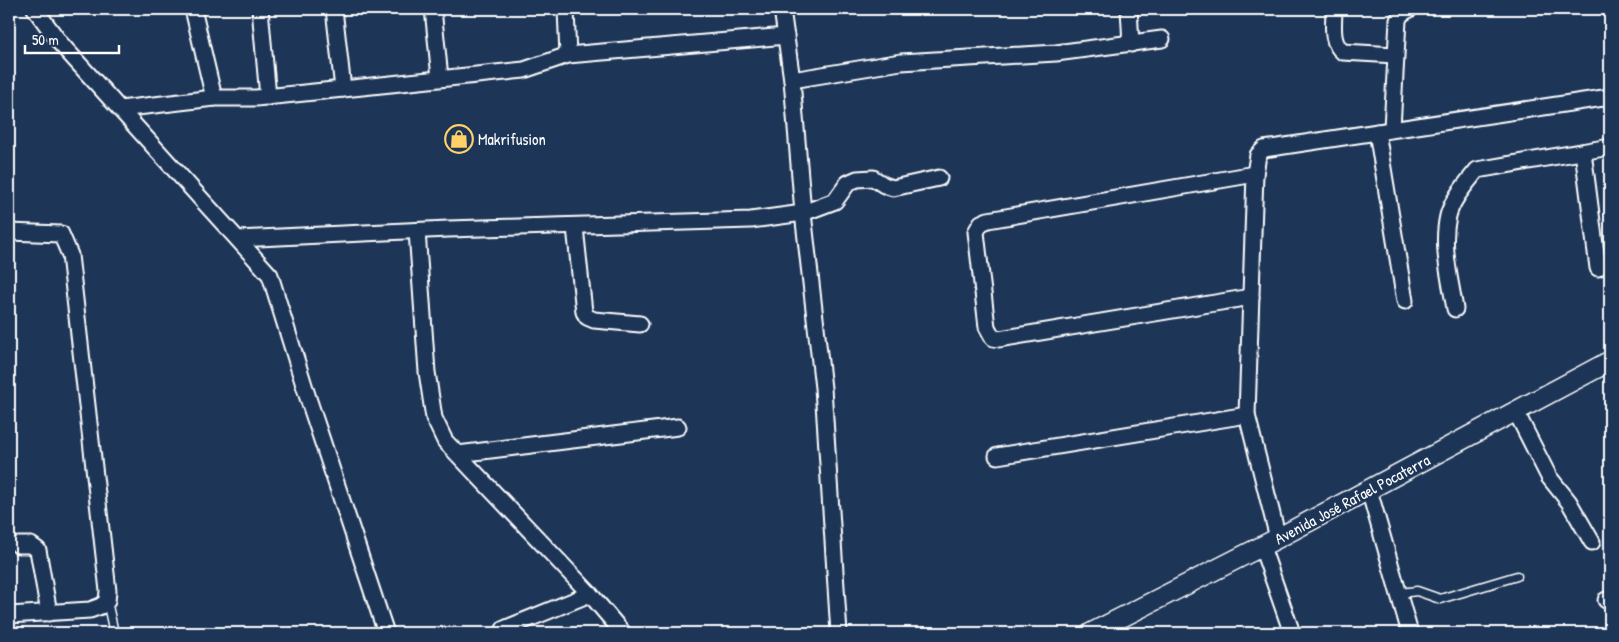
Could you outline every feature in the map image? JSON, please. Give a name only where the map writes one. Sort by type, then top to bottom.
[{"type":"street","points":[[35,9],[60,43],[270,275],[308,398],[386,633]]},
{"type":"street","points":[[193,9],[214,98]]},
{"type":"street","points":[[260,9],[268,97]]},
{"type":"street","points":[[334,9],[344,90]]},
{"type":"street","points":[[433,9],[440,78]]},
{"type":"street","points":[[782,9],[792,80],[803,213],[823,388],[838,633]]},
{"type":"street","points":[[1128,9],[1131,44]]},
{"type":"street","points":[[1334,9],[1334,42],[1337,48],[1343,52],[1390,55]]},
{"type":"street","points":[[1391,9],[1390,55],[1384,130],[1405,302]]},
{"type":"street","points":[[1390,55],[1398,20],[1401,14],[1410,9]]},
{"type":"street","points":[[566,10],[568,55]]},
{"type":"street","points":[[120,109],[214,98],[268,97],[344,90],[524,70],[568,55],[786,36]]},
{"type":"street","points":[[792,80],[901,62],[1056,53],[1162,39]]},
{"type":"street","points":[[1292,633],[1270,542],[1248,415],[1255,174],[1258,155],[1264,149],[1610,97]]},
{"type":"street","points":[[1455,309],[1446,252],[1448,215],[1463,187],[1477,170],[1610,147]]},
{"type":"street","points":[[1582,152],[1598,268]]},
{"type":"street","points":[[1251,297],[999,339],[993,338],[987,327],[976,232],[981,223],[988,220],[1255,174]]},
{"type":"street","points":[[238,240],[416,231],[751,220],[803,213],[836,201],[848,182],[857,179],[873,178],[893,188],[939,178]]},
{"type":"street","points":[[574,227],[584,312],[587,317],[594,320],[640,324]]},
{"type":"street","points":[[416,231],[427,372],[434,418],[445,441],[590,594],[623,633]]},
{"type":"street","points":[[9,232],[61,234],[70,255],[108,591],[107,601],[101,606],[90,610],[9,615]]},
{"type":"street","name":"Avenida José Rafael Pocaterra","points":[[1091,633],[1270,542],[1610,361]]},
{"type":"street","points":[[1516,412],[1548,477],[1569,502],[1592,542]]},
{"type":"street","points":[[996,456],[1248,415]]},
{"type":"street","points":[[458,454],[678,427]]},
{"type":"street","points":[[1369,490],[1410,633]]},
{"type":"street","points":[[18,545],[31,545],[38,550],[49,613]]},
{"type":"street","points":[[504,628],[590,594]]},
{"type":"lane","points":[[1400,593],[1417,591],[1440,599],[1517,576]]},
{"type":"lane","points":[[107,601],[114,633]]},
{"type":"place","name":"Makrifusion","points":[[459,139]]}]
